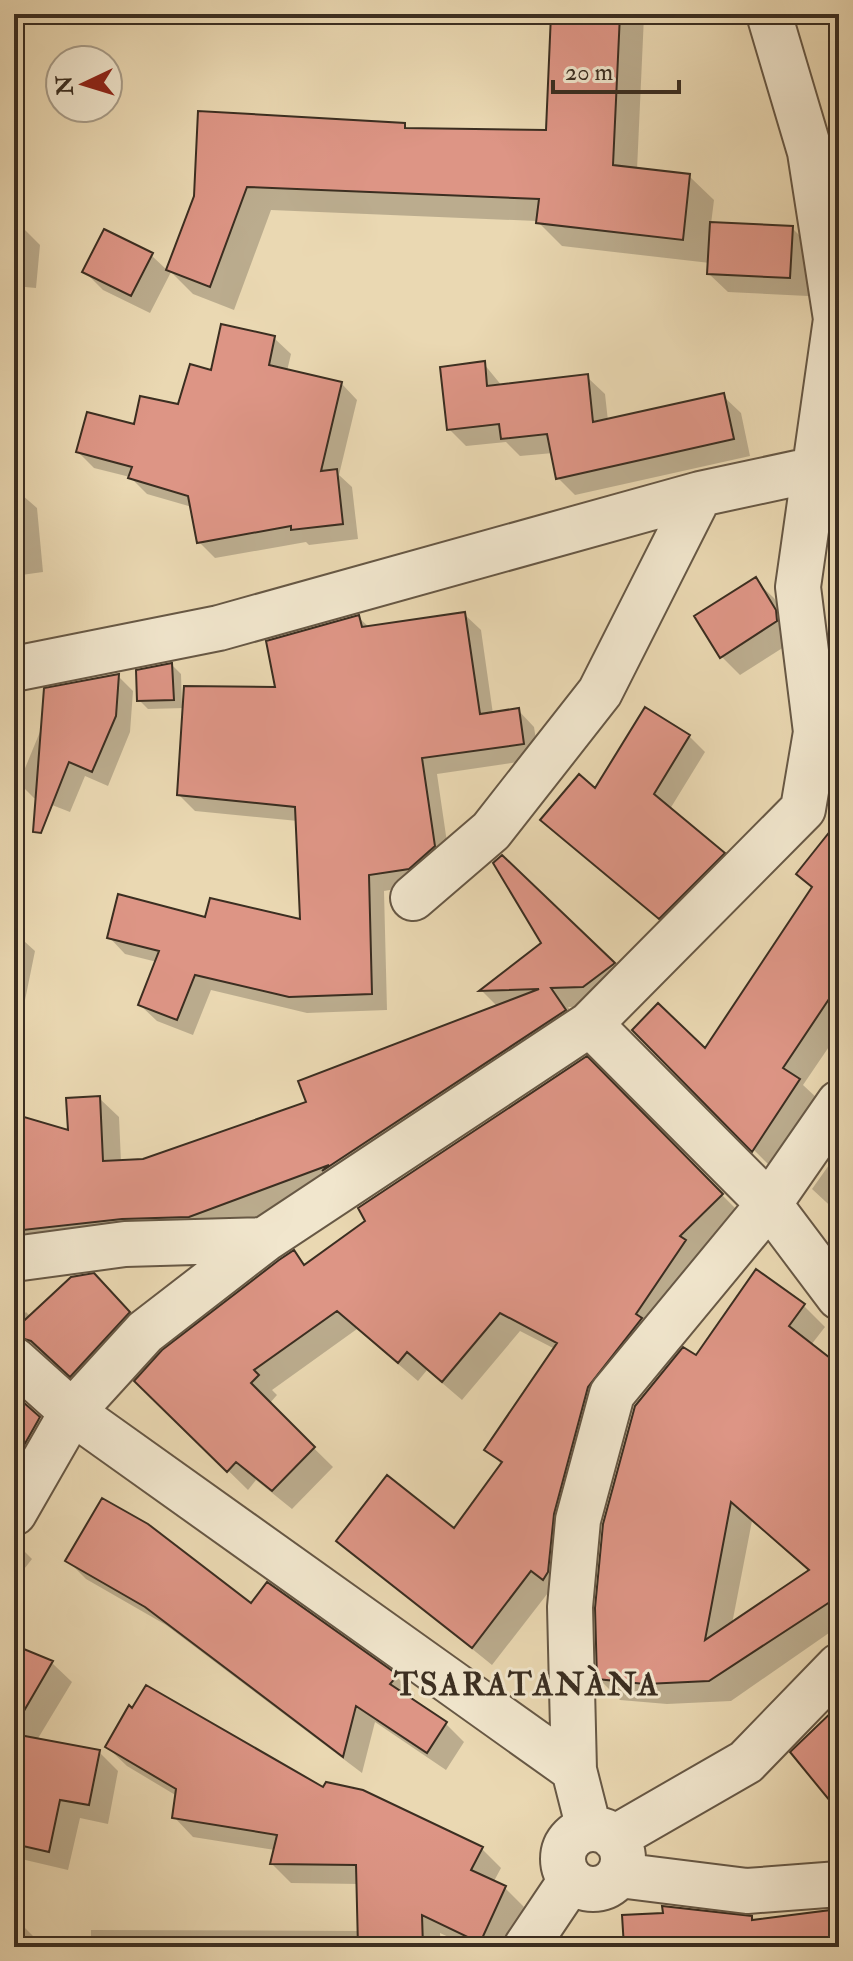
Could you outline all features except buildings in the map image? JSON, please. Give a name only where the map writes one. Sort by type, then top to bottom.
[{"type":"street","points":[[14,1513],[72,1412],[145,1332],[264,1240],[590,1024],[803,809],[816,732],[798,587],[828,470],[836,319],[810,152],[769,14]]},
{"type":"street","points":[[14,669],[219,628],[700,494],[828,470]]},
{"type":"street","points":[[413,898],[491,831],[600,692],[700,494]]},
{"type":"street","points":[[590,1024],[769,1204],[839,1297]]},
{"type":"street","points":[[607,1847],[574,1770],[570,1607],[577,1535],[612,1394],[769,1204],[839,1103]]},
{"type":"street","points":[[14,1259],[125,1244],[264,1240]]},
{"type":"street","points":[[14,1360],[72,1412],[574,1770]]},
{"type":"street","points":[[607,1847],[746,1762],[839,1666]]},
{"type":"street","points":[[526,1947],[571,1880],[564,1869],[567,1843],[577,1833],[607,1847],[747,1891],[839,1884]]},
{"type":"district","name":"TSARATANÀNA","points":[[527,1685]]}]
